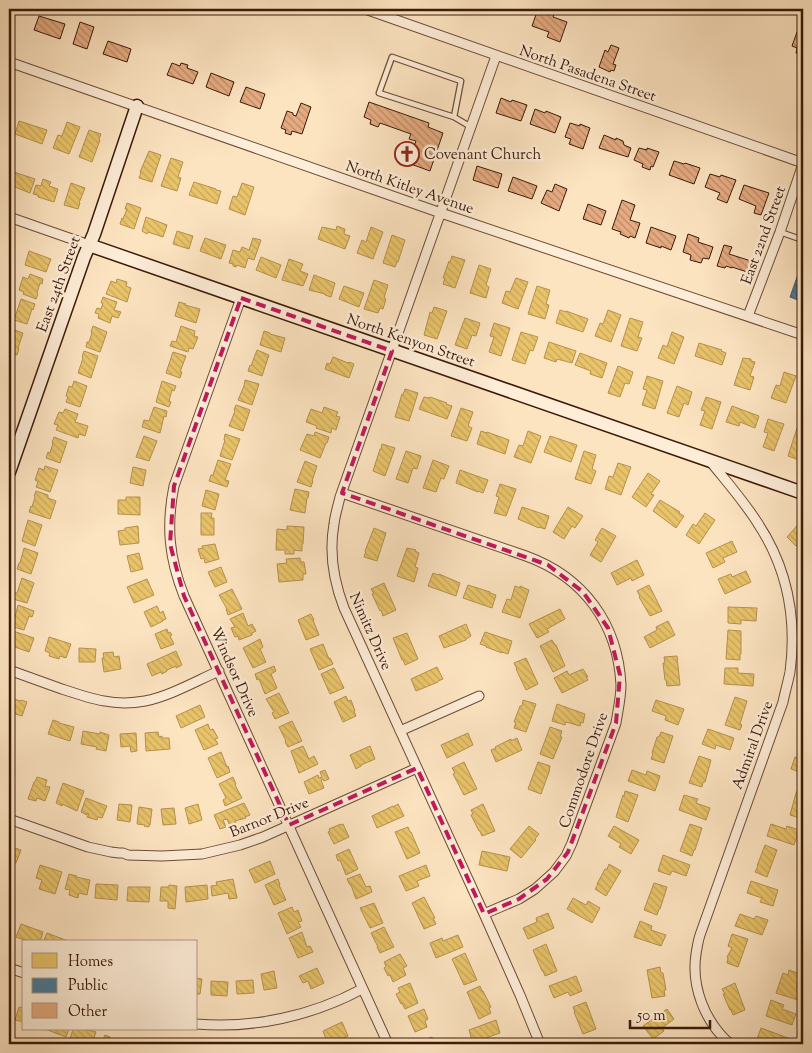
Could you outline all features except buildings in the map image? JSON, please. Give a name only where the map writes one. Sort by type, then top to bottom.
[{"type":"street","name":"North Pasadena Street","points":[[365,9],[803,163]]},
{"type":"street","name":"Nimitz Drive","points":[[496,56],[342,492],[333,526],[333,565],[344,608],[484,914],[524,1003],[540,1044]]},
{"type":"street","name":"North Kitley Avenue","points":[[9,62],[441,213],[803,335]]},
{"type":"street","name":"East 24th Street","points":[[9,472],[88,245],[94,234],[137,106]]},
{"type":"street","name":"East 22nd Street","points":[[748,316],[801,179],[803,163]]},
{"type":"street","name":"North Kenyon Street","points":[[9,217],[803,493]]},
{"type":"street","name":"Windsor Drive","points":[[241,298],[177,476],[170,506],[170,544],[177,578],[184,596],[290,825],[388,1044]]},
{"type":"street","name":"Admiral Drive","points":[[710,461],[759,524],[772,547],[788,596],[792,636],[790,672],[783,702],[700,935],[696,954],[696,979],[702,1003],[716,1030],[730,1044]]},
{"type":"street","name":"Commodore Drive","points":[[342,492],[548,565],[569,579],[583,592],[601,615],[612,637],[620,675],[616,723],[566,856],[557,868],[536,888],[519,899],[484,914]]},
{"type":"street","points":[[9,670],[90,699],[119,703],[154,698],[219,671]]},
{"type":"street","points":[[400,731],[479,696]]},
{"type":"street","name":"Barnor Drive","points":[[9,819],[101,850],[128,855],[202,854],[249,842],[417,768]]},
{"type":"street","points":[[9,968],[22,972]]},
{"type":"street","points":[[198,1024],[241,1024],[290,1017],[322,1007],[362,988]]},
{"type":"lane","points":[[454,117],[461,80],[392,57],[379,93],[454,117],[471,127]]},
{"type":"lane","points":[[780,232],[803,240]]},
{"type":"highlighted area","points":[[241,298],[392,351],[342,493],[548,565],[583,592],[608,628],[620,675],[616,723],[568,852],[547,879],[519,899],[484,914],[417,768],[289,825],[184,596],[170,544],[174,486]]},
{"type":"place","name":"Covenant Church","points":[[407,154]]}]
